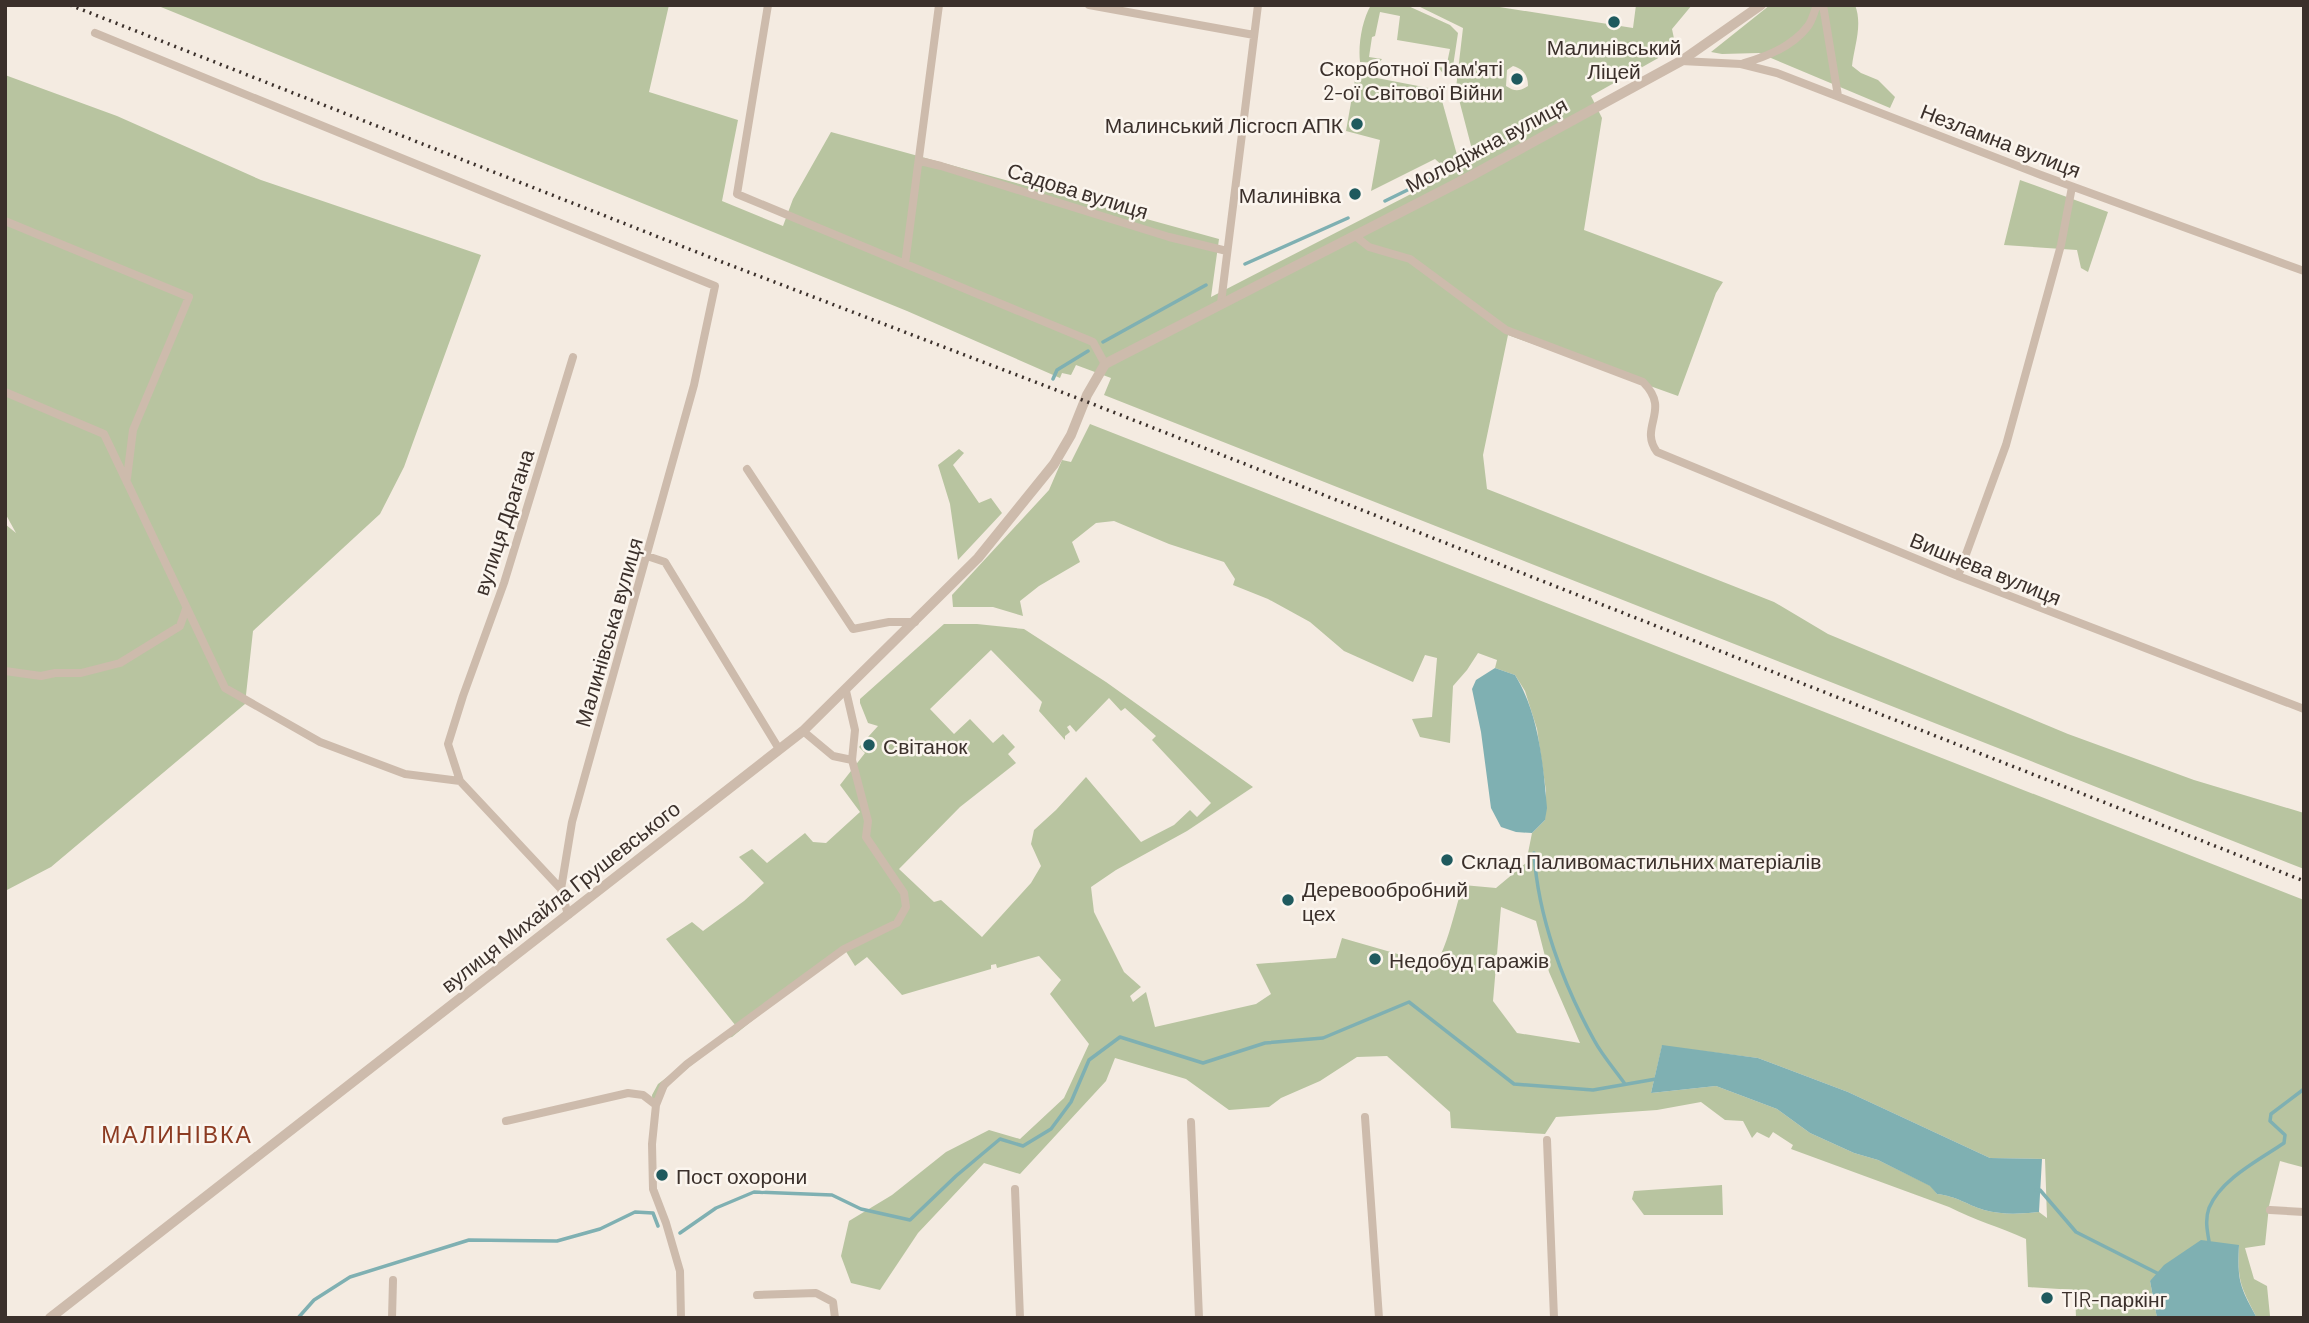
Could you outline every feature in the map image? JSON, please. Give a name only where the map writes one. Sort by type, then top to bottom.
[{"type":"street","points":[[768,5],[737,194],[1093,342],[1105,364]]},
{"type":"street","points":[[905,264],[939,5]]},
{"type":"street","points":[[1089,5],[1254,35]]},
{"type":"street","points":[[1221,303],[1258,5]]},
{"type":"street","name":"Молодіжна вулиця","points":[[1105,364],[1469,177],[1681,61],[1761,5]]},
{"type":"street","points":[[1741,64],[1761,59],[1789,43],[1809,26],[1817,5]]},
{"type":"street","points":[[1823,5],[1838,96]]},
{"type":"street","name":"Малинівська вулиця","points":[[95,33],[715,286],[694,385],[572,822],[561,889]]},
{"type":"street","name":"Незламна вулиця","points":[[1681,61],[1741,64],[1777,73],[2073,187],[2304,271]]},
{"type":"street","name":"Садова вулиця","points":[[920,162],[941,166],[1169,237],[1227,251]]},
{"type":"street","points":[[1958,576],[2006,445],[2061,245],[2073,187]]},
{"type":"street","points":[[5,220],[189,297],[133,430],[127,478]]},
{"type":"street","name":"Вишнева вулиця","points":[[1357,234],[1369,247],[1410,259],[1506,330],[1643,382],[1653,392],[1657,404],[1650,435],[1657,453],[1958,576],[2304,709]]},
{"type":"street","name":"вулиця Драгана","points":[[460,781],[449,744],[503,583],[573,357]]},
{"type":"street","name":"вулиця Михайла Грушевського","points":[[50,1318],[803,731],[978,558],[1054,464],[1105,364]]},
{"type":"street","points":[[5,392],[104,434],[225,688],[320,742],[405,774],[460,781],[561,889],[568,915]]},
{"type":"street","points":[[747,468],[853,629],[889,622],[915,622]]},
{"type":"street","points":[[647,555],[665,562],[779,749]]},
{"type":"street","points":[[5,672],[41,676],[81,673],[120,663],[180,625],[186,609]]},
{"type":"street","points":[[681,1318],[680,1271],[653,1189],[652,1144],[656,1105],[664,1084],[687,1064],[844,949],[897,923],[906,907],[904,893],[866,837],[868,821],[852,760],[855,730],[846,691]]},
{"type":"street","points":[[803,731],[833,756],[852,760]]},
{"type":"street","points":[[506,1121],[628,1093],[643,1095],[656,1105]]},
{"type":"street","points":[[1365,1117],[1379,1318]]},
{"type":"street","points":[[1191,1122],[1199,1318]]},
{"type":"street","points":[[1547,1140],[1554,1318]]},
{"type":"street","points":[[1015,1189],[1020,1318]]},
{"type":"street","points":[[2270,1210],[2304,1212]]},
{"type":"street","points":[[392,1318],[393,1280]]},
{"type":"street","points":[[757,1295],[816,1293],[833,1302],[835,1318]]},
{"type":"green space","points":[[156,5],[669,5],[649,92],[738,120],[722,201],[783,226],[793,199],[831,132],[1219,239],[1211,297],[1475,161],[1456,88],[1463,28],[1416,5],[1487,5],[1633,28],[1636,5],[1692,5],[1672,29],[1676,48],[1591,96],[1602,118],[1584,230],[1723,282],[1716,293],[1678,396],[1508,335],[1483,455],[1487,489],[1774,602],[1828,634],[2068,734],[2194,780],[2304,813],[2304,869],[1104,395],[1111,378],[1076,365],[1071,375],[1062,373],[1060,378],[907,311]],"holes":[[[1513,66],[1525,73],[1528,86],[1517,90],[1506,86],[1507,70]]]},
{"type":"green space","points":[[1371,5],[1406,5],[1450,25],[1458,33],[1452,73],[1445,76],[1438,67],[1446,68],[1450,49],[1397,40],[1400,16],[1380,12],[1369,57],[1382,59],[1379,63],[1360,62],[1361,33]]},
{"type":"green space","points":[[1770,5],[1855,5],[1858,28],[1852,66],[1878,80],[1895,97],[1890,108],[1759,53],[1711,52]]},
{"type":"green space","points":[[1356,74],[1439,90],[1459,162],[1446,169],[1435,159],[1371,191],[1380,140],[1346,131]]},
{"type":"green space","points":[[5,75],[117,116],[261,180],[481,255],[404,467],[380,514],[253,631],[245,704],[51,867],[5,891],[5,524],[16,533],[5,513]]},
{"type":"green space","points":[[2020,180],[2108,212],[2088,272],[2081,268],[2077,250],[2004,245]]},
{"type":"green space","points":[[1090,424],[2304,900],[2304,1161],[2302,1167],[2280,1161],[2269,1206],[2265,1245],[2245,1248],[2254,1279],[2267,1286],[2272,1318],[2257,1318],[2247,1299],[2241,1284],[2239,1246],[2150,1281],[2157,1318],[2076,1318],[2075,1290],[2028,1287],[2026,1239],[1949,1207],[1791,1149],[1793,1145],[1773,1132],[1769,1138],[1757,1132],[1752,1138],[1743,1121],[1725,1120],[1701,1102],[1657,1110],[1556,1117],[1545,1134],[1451,1128],[1450,1112],[1387,1056],[1357,1057],[1320,1081],[1281,1098],[1269,1107],[1229,1110],[1186,1079],[1115,1058],[1106,1081],[1020,1174],[984,1163],[918,1233],[880,1290],[851,1283],[841,1256],[849,1221],[892,1195],[946,1152],[989,1130],[1020,1139],[1064,1098],[1089,1044],[1050,994],[1061,980],[1039,956],[997,968],[996,964],[991,965],[991,969],[902,995],[867,957],[855,966],[845,950],[672,1081],[653,1116],[652,1095],[658,1084],[736,1026],[666,939],[692,922],[703,931],[764,883],[739,857],[752,849],[767,863],[805,833],[813,842],[826,843],[860,812],[840,785],[865,753],[859,747],[878,726],[868,723],[860,699],[944,624],[1024,629],[1106,682],[1253,787],[1187,831],[1091,887],[1094,912],[1124,972],[1141,987],[1130,996],[1133,1002],[1146,992],[1155,1027],[1256,1004],[1271,994],[1256,964],[1336,958],[1342,938],[1415,959],[1426,976],[1433,969],[1444,947],[1463,885],[1496,888],[1526,863],[1532,833],[1545,820],[1546,791],[1537,729],[1525,691],[1515,675],[1495,668],[1497,660],[1478,653],[1453,686],[1450,743],[1420,737],[1412,719],[1432,717],[1437,658],[1425,655],[1413,682],[1344,651],[1310,622],[1268,599],[1233,585],[1235,579],[1224,562],[1169,544],[1114,521],[1096,523],[1072,542],[1080,562],[1039,586],[1020,601],[1023,616],[993,607],[953,607],[952,595],[1049,490],[1062,460],[1071,462]],"holes":[[[991,650],[1042,702],[1039,711],[1065,740],[1065,736],[1070,732],[1067,727],[1070,725],[1076,732],[1109,698],[1121,711],[1125,708],[1156,736],[1152,740],[1211,803],[1197,817],[1190,810],[1174,825],[1141,842],[1086,777],[1034,830],[1031,844],[1041,866],[1031,883],[982,937],[941,900],[934,902],[899,869],[960,807],[1016,763],[1008,754],[1015,747],[1003,734],[993,743],[970,719],[954,734],[930,709]],[[1501,907],[1536,921],[1549,972],[1580,1043],[1517,1033],[1493,1001]],[[1662,1046],[1758,1058],[1848,1092],[1990,1158],[2045,1159],[2047,1218],[2039,1212],[1991,1212],[1937,1194],[1931,1186],[1878,1160],[1854,1153],[1810,1133],[1777,1109],[1716,1086],[1651,1093]]]},
{"type":"green space","points":[[959,449],[964,453],[953,465],[979,503],[991,498],[1002,513],[958,560],[950,504],[938,465]]},
{"type":"green space","points":[[1722,1185],[1723,1215],[1644,1215],[1632,1199],[1634,1191]]},
{"type":"water","points":[[1495,668],[1515,675],[1535,722],[1547,808],[1545,820],[1532,833],[1501,827],[1491,808],[1481,732],[1472,689],[1476,680]]},
{"type":"water","points":[[1662,1045],[1758,1058],[1848,1092],[1990,1158],[2042,1159],[2039,1212],[1991,1212],[1937,1194],[1930,1186],[1878,1160],[1854,1153],[1810,1133],[1777,1109],[1716,1086],[1651,1093]]},
{"type":"water","points":[[2201,1240],[2239,1245],[2241,1283],[2257,1318],[2157,1318],[2150,1281],[2164,1265]]},
{"type":"waterway","points":[[1385,201],[1432,178]]},
{"type":"waterway","points":[[1245,264],[1348,218]]},
{"type":"waterway","points":[[1103,342],[1206,285]]},
{"type":"waterway","points":[[1053,379],[1057,370],[1088,351]]},
{"type":"waterway","points":[[1534,853],[1541,901],[1562,973],[1594,1040],[1625,1084]]},
{"type":"waterway","points":[[680,1233],[716,1208],[754,1192],[832,1195],[861,1209],[910,1220],[1000,1139],[1023,1146],[1051,1129],[1071,1102],[1089,1060],[1120,1037],[1203,1063],[1265,1043],[1323,1038],[1409,1002],[1514,1084],[1593,1090],[1656,1079]]},
{"type":"waterway","points":[[2209,1241],[2207,1216],[2215,1198],[2231,1179],[2284,1143],[2285,1135],[2270,1121],[2271,1114],[2304,1089]]},
{"type":"waterway","points":[[2036,1190],[2040,1190],[2076,1232],[2157,1273]]},
{"type":"waterway","points":[[298,1318],[314,1300],[350,1277],[469,1240],[557,1241],[600,1229],[635,1212],[653,1213],[658,1226]]},
{"type":"railway","points":[[70,5],[2304,881]]},
{"type":"place","name":"Малинівський Ліцей","points":[[1614,22]]},
{"type":"place","name":"Скорботної Пам'яті 2-ої Світової Війни","points":[[1517,79]]},
{"type":"place","name":"Малинський Лісгосп АПК","points":[[1357,124]]},
{"type":"place","name":"Малинівка","points":[[1355,194]]},
{"type":"place","name":"Світанок","points":[[869,745]]},
{"type":"place","name":"Склад Паливомастильних матеріалів","points":[[1447,860]]},
{"type":"place","name":"Деревообробний цех","points":[[1288,900]]},
{"type":"place","name":"Недобуд гаражів","points":[[1375,959]]},
{"type":"place","name":"Пост охорони","points":[[662,1175]]},
{"type":"place","name":"TIR-паркінг","points":[[2047,1298]]},
{"type":"district","name":"МАЛИНІВКА","points":[[177,1134]]}]
